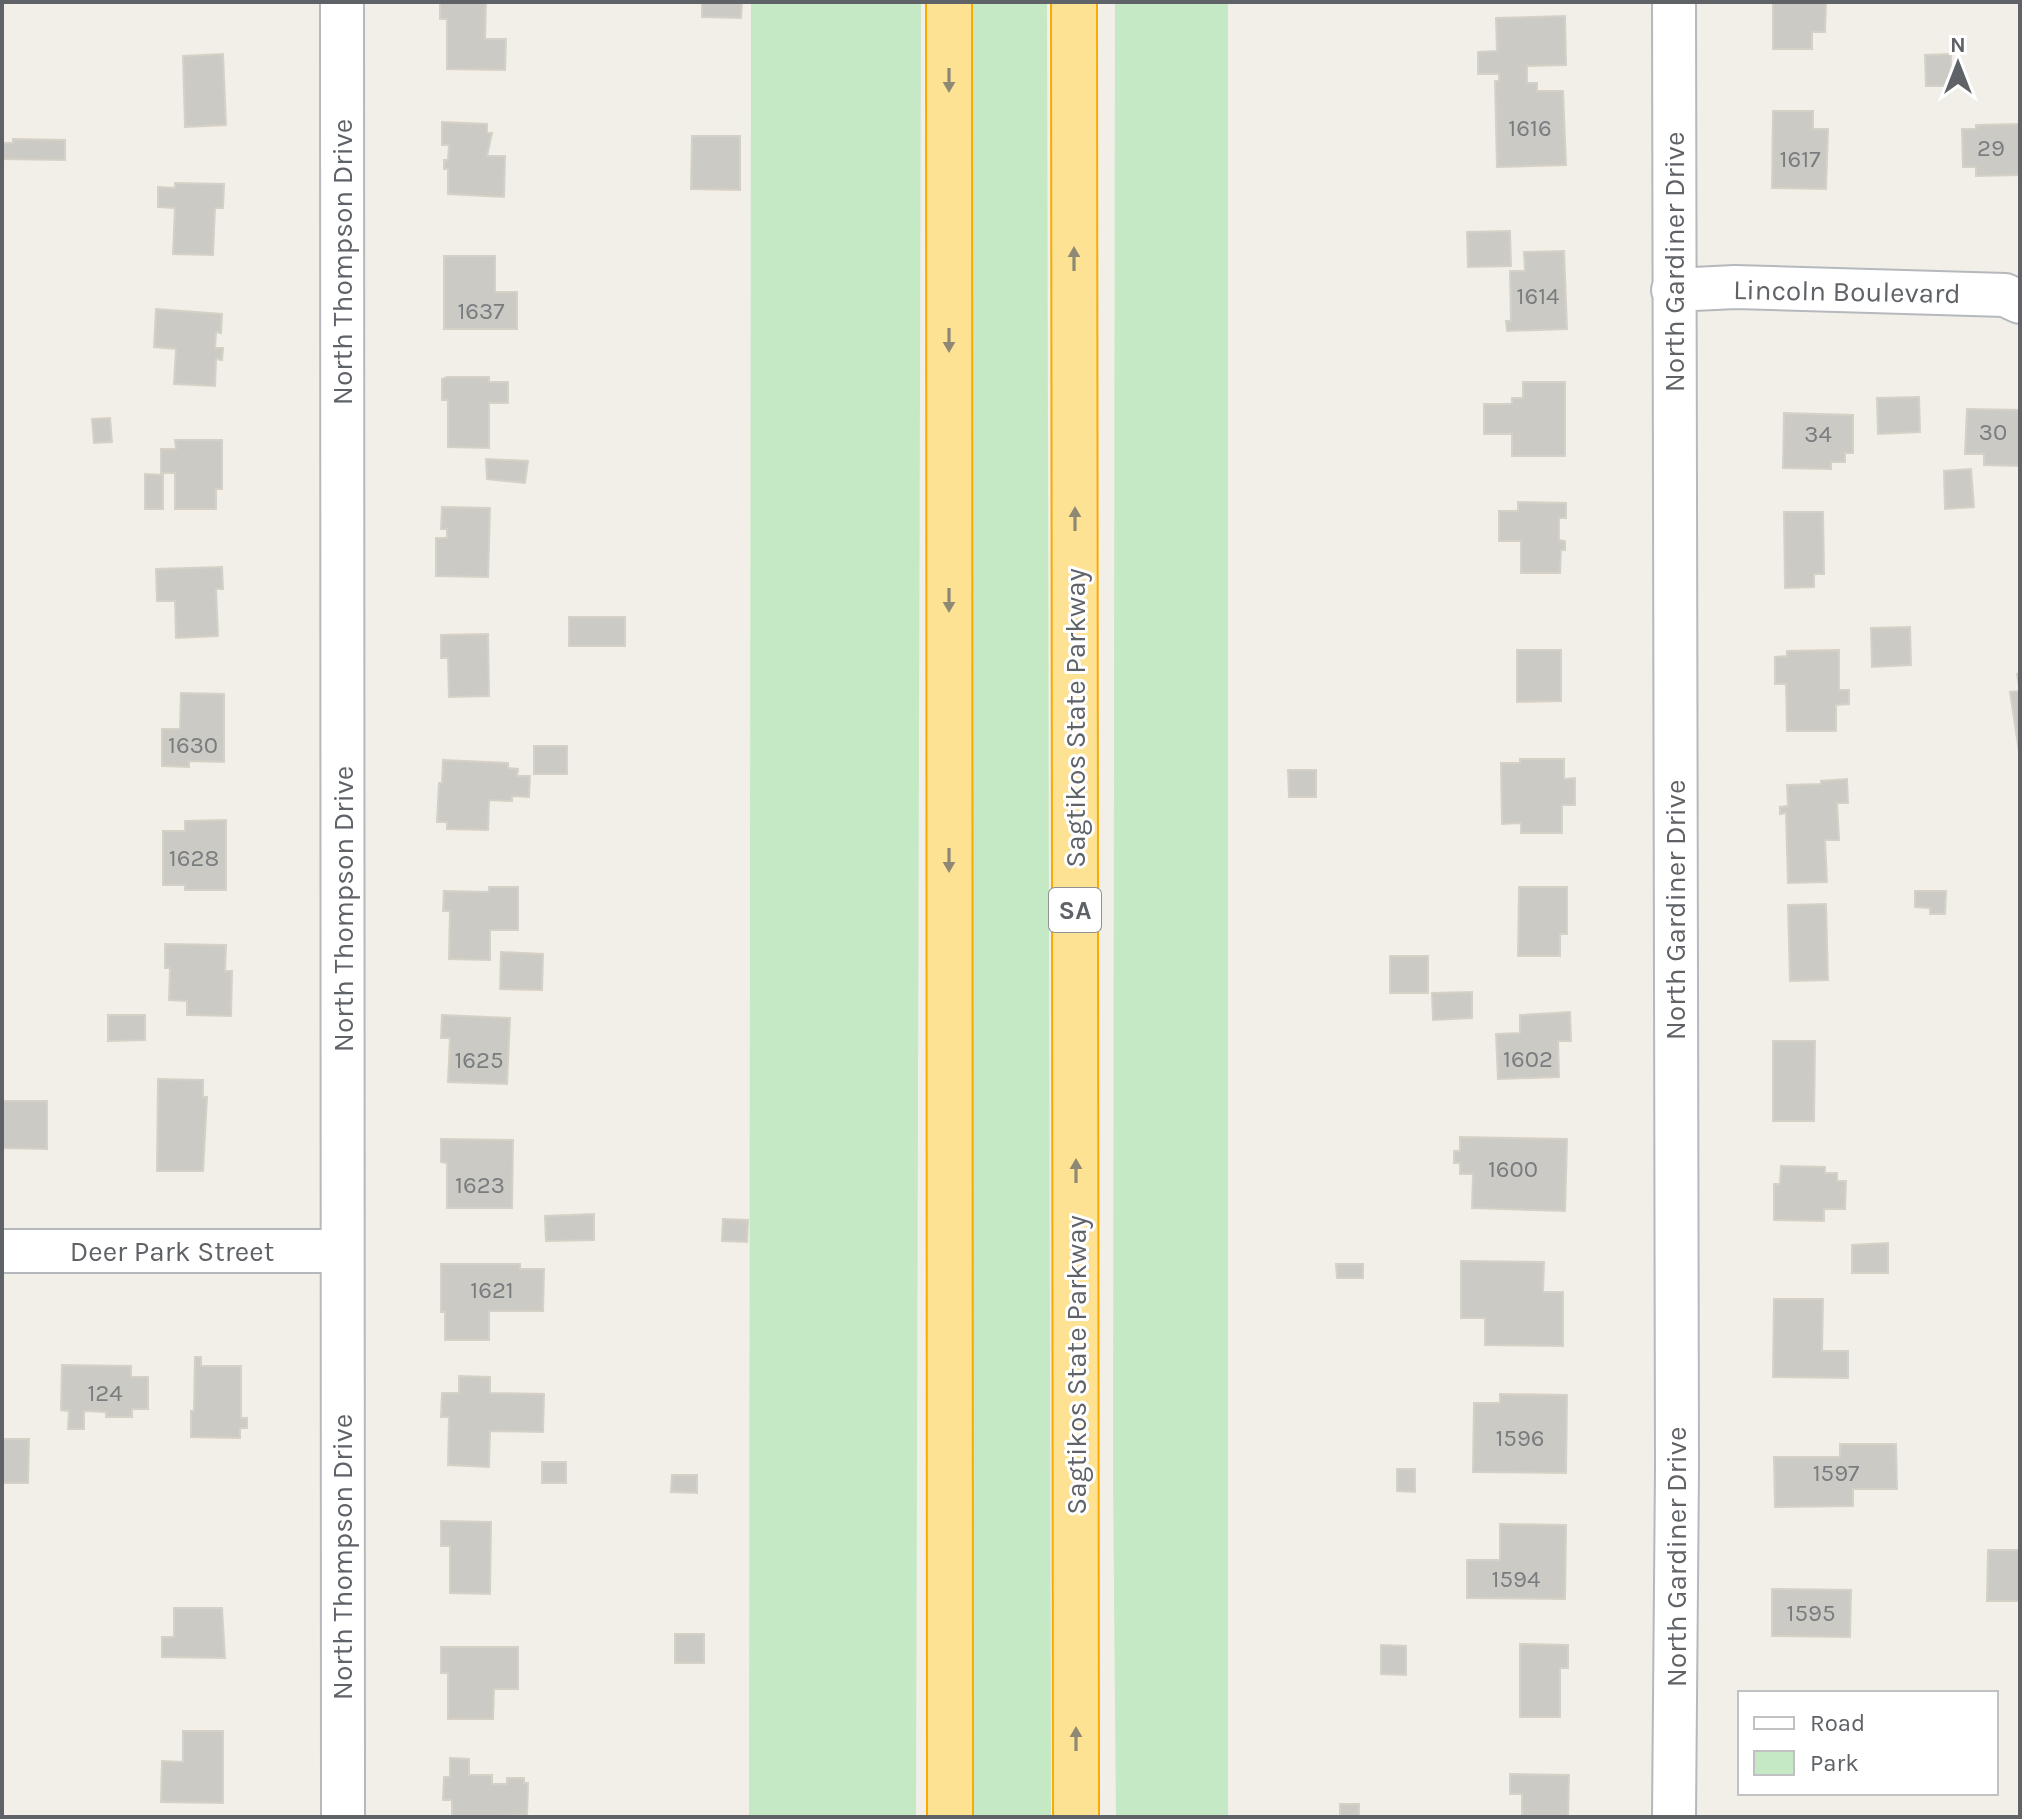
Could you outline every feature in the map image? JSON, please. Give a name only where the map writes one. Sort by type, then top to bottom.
[{"type":"highway","points":[[949,2],[950,1817]]},
{"type":"highway","name":"Sagtikos State Parkway","points":[[1074,2],[1076,1817]]},
{"type":"street","name":"North Thompson Drive","points":[[342,2],[343,1817]]},
{"type":"street","name":"North Gardiner Drive","points":[[1674,2],[1677,1453],[1674,1817]]},
{"type":"street","name":"Lincoln Boulevard","points":[[1673,290],[1735,287],[2005,295],[2020,302]]},
{"type":"street","name":"Deer Park Street","points":[[2,1251],[342,1251]]},
{"type":"green space","points":[[751,2],[921,2],[916,1817],[749,1817]]},
{"type":"green space","points":[[973,2],[1047,2],[1051,1817],[973,1817]]},
{"type":"green space","points":[[1115,2],[1228,2],[1228,1817],[1116,1817],[1113,1476]]},
{"type":"building","points":[[440,2],[486,2],[485,39],[506,39],[505,70],[447,69],[447,19],[440,19]]},
{"type":"building","points":[[702,2],[742,2],[741,18],[702,17]]},
{"type":"building","points":[[1773,2],[1826,2],[1825,32],[1812,32],[1812,49],[1773,49]]},
{"type":"building","points":[[1565,16],[1566,65],[1527,66],[1527,83],[1537,83],[1537,91],[1563,91],[1566,165],[1497,167],[1495,81],[1499,81],[1499,74],[1478,74],[1478,52],[1497,51],[1496,18]]},
{"type":"building","points":[[223,54],[226,125],[185,127],[183,56]]},
{"type":"building","points":[[1951,54],[1951,86],[1926,86],[1925,55]]},
{"type":"building","points":[[1773,111],[1813,111],[1813,129],[1828,129],[1826,189],[1772,188]]},
{"type":"building","points":[[442,122],[487,124],[487,133],[492,133],[487,156],[505,156],[504,197],[448,194],[448,169],[444,169],[444,160],[448,160],[449,145],[442,145]]},
{"type":"building","points":[[2020,124],[2020,175],[1976,176],[1976,167],[1963,167],[1962,129],[1976,129],[1976,125]]},
{"type":"building","points":[[692,136],[740,136],[740,190],[691,189]]},
{"type":"building","points":[[13,139],[65,140],[65,160],[2,159],[2,143],[13,143]]},
{"type":"building","points":[[175,183],[224,184],[223,208],[215,208],[213,255],[173,254],[175,208],[158,207],[158,187],[175,188]]},
{"type":"building","points":[[1510,231],[1511,266],[1468,267],[1467,232]]},
{"type":"building","points":[[1564,251],[1567,329],[1507,331],[1506,321],[1511,321],[1510,271],[1525,271],[1524,252]]},
{"type":"building","points":[[444,256],[495,256],[495,292],[517,292],[517,329],[444,329]]},
{"type":"building","points":[[156,309],[222,314],[221,333],[216,332],[215,348],[223,348],[222,360],[216,359],[215,386],[174,384],[176,349],[154,347]]},
{"type":"building","points":[[489,377],[489,382],[508,382],[508,403],[489,403],[489,448],[448,447],[448,400],[442,400],[442,379]]},
{"type":"building","points":[[1523,382],[1565,382],[1565,456],[1512,456],[1512,434],[1484,434],[1484,404],[1512,404],[1512,398],[1523,398]]},
{"type":"building","points":[[1919,397],[1920,432],[1878,434],[1877,398]]},
{"type":"building","points":[[1967,409],[2020,410],[2020,466],[1984,465],[1984,454],[1965,454]]},
{"type":"building","points":[[1784,413],[1853,415],[1853,453],[1845,453],[1845,462],[1831,462],[1831,469],[1783,468]]},
{"type":"building","points":[[110,418],[112,442],[94,443],[92,419]]},
{"type":"building","points":[[175,440],[222,440],[222,489],[216,489],[216,509],[175,509],[175,473],[161,473],[161,449],[176,449]]},
{"type":"building","points":[[486,459],[528,461],[525,483],[487,479]]},
{"type":"building","points":[[1971,469],[1974,507],[1945,509],[1944,471]]},
{"type":"building","points":[[145,474],[163,475],[163,509],[145,509]]},
{"type":"building","points":[[1518,502],[1566,503],[1566,518],[1559,518],[1559,540],[1565,541],[1565,550],[1561,550],[1560,573],[1521,573],[1521,541],[1499,541],[1499,511],[1518,511]]},
{"type":"building","points":[[442,507],[490,508],[488,577],[436,576],[436,538],[447,538],[447,529],[441,529]]},
{"type":"building","points":[[1784,512],[1823,512],[1824,574],[1814,574],[1814,587],[1785,588]]},
{"type":"building","points":[[222,567],[223,589],[216,589],[218,636],[176,638],[175,601],[157,601],[156,569]]},
{"type":"building","points":[[569,617],[625,617],[625,646],[569,646]]},
{"type":"building","points":[[1910,627],[1911,665],[1872,667],[1871,628]]},
{"type":"building","points":[[488,634],[489,696],[449,697],[448,658],[441,658],[441,635]]},
{"type":"building","points":[[1517,650],[1561,650],[1561,701],[1517,702]]},
{"type":"building","points":[[1839,650],[1839,690],[1849,690],[1849,704],[1836,705],[1836,731],[1787,731],[1786,684],[1775,684],[1775,657],[1787,656],[1787,651]]},
{"type":"building","points":[[2020,691],[2020,751],[2019,752],[2010,692]]},
{"type":"building","points":[[181,693],[224,694],[224,762],[189,761],[189,767],[162,766],[162,729],[180,729]]},
{"type":"building","points":[[534,746],[567,746],[567,774],[534,774]]},
{"type":"building","points":[[1520,759],[1564,759],[1564,779],[1575,778],[1575,805],[1562,805],[1562,833],[1521,833],[1521,823],[1502,824],[1501,763],[1520,763]]},
{"type":"building","points":[[443,760],[508,763],[508,768],[518,769],[517,776],[530,776],[529,797],[512,796],[512,801],[489,800],[488,830],[447,829],[447,822],[437,822]]},
{"type":"building","points":[[1288,770],[1316,770],[1316,797],[1289,797]]},
{"type":"building","points":[[1847,779],[1848,803],[1837,803],[1839,840],[1825,840],[1827,882],[1788,883],[1786,813],[1780,814],[1780,807],[1788,806],[1787,785]]},
{"type":"building","points":[[226,820],[226,890],[185,890],[185,885],[163,885],[163,831],[185,831],[185,821]]},
{"type":"building","points":[[489,887],[518,887],[518,930],[490,930],[490,960],[449,959],[450,911],[443,911],[444,891],[489,892]]},
{"type":"building","points":[[1519,887],[1567,887],[1567,934],[1560,934],[1560,956],[1518,956]]},
{"type":"building","points":[[1915,891],[1946,891],[1945,914],[1930,914],[1930,908],[1915,907]]},
{"type":"building","points":[[1826,904],[1828,980],[1790,981],[1788,905]]},
{"type":"building","points":[[165,944],[226,945],[225,971],[232,971],[231,1016],[187,1015],[187,1001],[169,1000],[170,968],[165,968]]},
{"type":"building","points":[[501,952],[543,954],[542,990],[500,989]]},
{"type":"building","points":[[1390,956],[1428,956],[1428,993],[1390,993]]},
{"type":"building","points":[[1472,992],[1472,1018],[1433,1020],[1432,993]]},
{"type":"building","points":[[1570,1012],[1571,1041],[1558,1041],[1559,1077],[1498,1079],[1496,1034],[1520,1033],[1520,1015]]},
{"type":"building","points":[[108,1015],[145,1015],[145,1040],[108,1041]]},
{"type":"building","points":[[442,1015],[510,1018],[507,1084],[448,1082],[450,1038],[441,1038]]},
{"type":"building","points":[[1773,1041],[1815,1041],[1814,1121],[1773,1121]]},
{"type":"building","points":[[158,1079],[203,1080],[203,1097],[207,1097],[203,1171],[157,1171]]},
{"type":"building","points":[[2,1101],[47,1101],[47,1149],[2,1148]]},
{"type":"building","points":[[1460,1137],[1567,1139],[1565,1211],[1472,1208],[1473,1174],[1460,1174],[1460,1163],[1454,1163],[1454,1151],[1460,1151]]},
{"type":"building","points":[[441,1139],[513,1140],[512,1208],[447,1208],[447,1163],[441,1162]]},
{"type":"building","points":[[1781,1166],[1825,1167],[1825,1173],[1837,1173],[1837,1181],[1846,1181],[1845,1209],[1824,1209],[1824,1221],[1774,1220],[1774,1184],[1780,1184]]},
{"type":"building","points":[[594,1214],[594,1240],[546,1241],[545,1216]]},
{"type":"building","points":[[723,1219],[748,1220],[747,1242],[722,1241]]},
{"type":"building","points":[[1888,1243],[1888,1273],[1852,1273],[1852,1245]]},
{"type":"building","points":[[1461,1261],[1544,1262],[1543,1292],[1563,1292],[1563,1346],[1485,1345],[1485,1318],[1461,1318]]},
{"type":"building","points":[[441,1264],[520,1264],[520,1269],[544,1269],[543,1311],[489,1311],[489,1340],[445,1340],[445,1312],[441,1312]]},
{"type":"building","points":[[1336,1264],[1363,1264],[1363,1278],[1337,1278]]},
{"type":"building","points":[[1774,1299],[1823,1299],[1822,1351],[1848,1351],[1848,1378],[1773,1377]]},
{"type":"building","points":[[195,1357],[201,1357],[201,1366],[241,1366],[241,1418],[247,1418],[247,1428],[240,1428],[240,1438],[191,1437]]},
{"type":"building","points":[[62,1365],[131,1366],[131,1377],[148,1377],[148,1409],[132,1409],[132,1417],[106,1417],[106,1412],[84,1411],[84,1429],[68,1429],[69,1411],[61,1410]]},
{"type":"building","points":[[459,1376],[490,1377],[490,1393],[544,1394],[543,1432],[490,1431],[489,1467],[448,1465],[449,1417],[441,1417],[442,1393],[459,1393]]},
{"type":"building","points":[[1500,1394],[1567,1395],[1566,1473],[1473,1472],[1474,1403],[1500,1403]]},
{"type":"building","points":[[3,1439],[29,1439],[28,1483],[3,1483]]},
{"type":"building","points":[[1840,1444],[1896,1444],[1897,1489],[1853,1489],[1853,1506],[1775,1507],[1774,1457],[1840,1457]]},
{"type":"building","points":[[542,1462],[566,1462],[566,1483],[542,1483]]},
{"type":"building","points":[[1397,1469],[1415,1469],[1415,1492],[1397,1491]]},
{"type":"building","points":[[672,1475],[697,1475],[697,1493],[671,1492]]},
{"type":"building","points":[[441,1521],[491,1522],[490,1594],[450,1593],[450,1546],[441,1546]]},
{"type":"building","points":[[1500,1524],[1566,1525],[1565,1599],[1467,1598],[1467,1560],[1500,1560]]},
{"type":"building","points":[[1988,1550],[2020,1550],[2020,1601],[1987,1601]]},
{"type":"building","points":[[1772,1589],[1851,1590],[1850,1637],[1772,1636]]},
{"type":"building","points":[[174,1608],[222,1608],[225,1658],[162,1657],[162,1637],[174,1637]]},
{"type":"building","points":[[675,1634],[704,1634],[704,1663],[675,1663]]},
{"type":"building","points":[[1520,1644],[1568,1645],[1568,1668],[1560,1668],[1560,1717],[1520,1717]]},
{"type":"building","points":[[1381,1645],[1406,1646],[1406,1675],[1381,1674]]},
{"type":"building","points":[[441,1647],[518,1647],[518,1689],[494,1689],[493,1719],[448,1719],[448,1673],[441,1673]]},
{"type":"building","points":[[183,1731],[223,1731],[223,1803],[161,1802],[162,1761],[183,1762]]},
{"type":"building","points":[[450,1758],[469,1759],[469,1775],[492,1775],[492,1784],[507,1784],[507,1778],[524,1778],[524,1783],[528,1783],[527,1815],[452,1817],[452,1800],[443,1800],[444,1777],[450,1777]]},
{"type":"building","points":[[1510,1774],[1569,1775],[1568,1817],[1522,1817],[1522,1794],[1510,1794]]},
{"type":"building","points":[[1340,1804],[1359,1804],[1359,1817],[1340,1817]]}]
